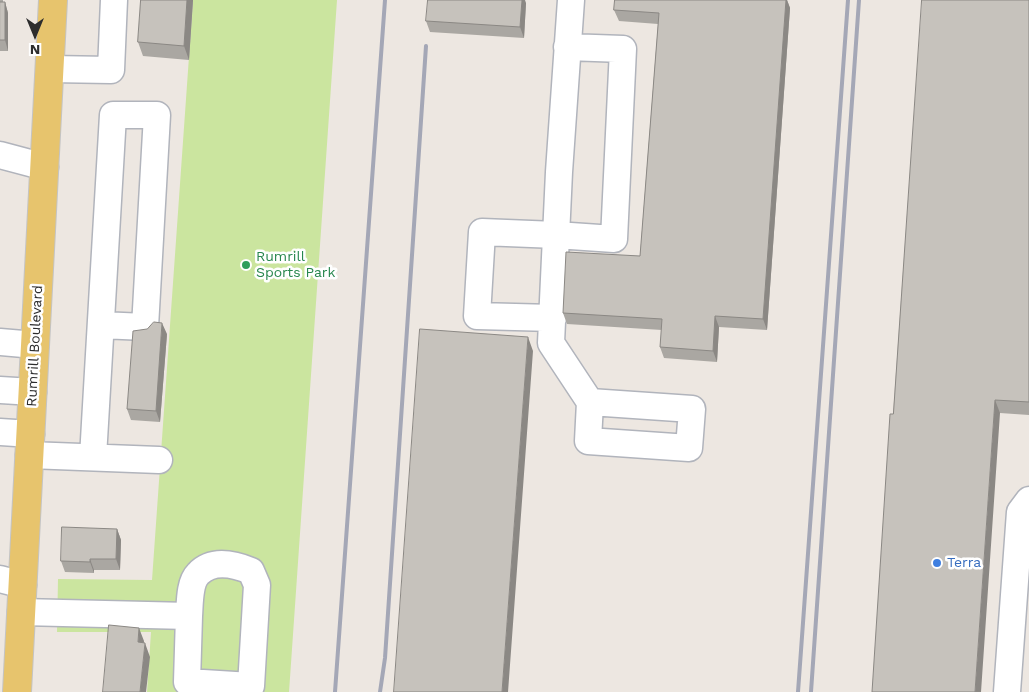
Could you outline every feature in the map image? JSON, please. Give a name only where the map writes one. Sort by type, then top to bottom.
[{"type":"main road","name":"Rumrill Boulevard","points":[[18,692],[21,612],[11,582],[30,444],[53,0]]},
{"type":"street","points":[[50,69],[111,70],[114,0]]},
{"type":"street","points":[[571,0],[556,235],[552,343],[590,402]]},
{"type":"street","points":[[552,318],[477,316],[482,232],[614,239],[623,49],[567,47]]},
{"type":"street","points":[[93,457],[113,115],[157,115],[145,326],[101,325]]},
{"type":"street","points":[[0,155],[45,167]]},
{"type":"street","points":[[0,342],[35,345]]},
{"type":"street","points":[[0,390],[33,392]]},
{"type":"street","points":[[0,432],[30,444],[93,457],[159,460]]},
{"type":"street","points":[[1007,692],[1023,562],[1020,512],[1029,500]]},
{"type":"street","points":[[212,564],[235,564],[251,571],[257,585],[251,686],[187,682],[189,616],[192,589],[197,574],[212,564]]},
{"type":"street","points":[[21,612],[189,616]]},
{"type":"green space","name":"Rumrill Sports Park","points":[[193,0],[337,0],[289,692],[147,692],[151,632],[57,632],[58,579],[152,580]]},
{"type":"building","points":[[141,0],[187,0],[184,46],[138,42]]},
{"type":"building","points":[[428,0],[522,0],[520,27],[426,21]]},
{"type":"building","points":[[615,0],[786,0],[763,319],[715,316],[713,351],[660,347],[662,319],[563,313],[566,252],[640,256],[659,13],[614,10]]},
{"type":"building","points":[[922,0],[1029,0],[1029,402],[995,400],[975,692],[872,692],[890,414],[893,414]]},
{"type":"building","points":[[0,2],[5,2],[5,40],[0,40]]},
{"type":"building","points":[[154,322],[162,323],[156,411],[127,409],[133,331],[147,329]]},
{"type":"building","points":[[420,329],[528,337],[502,692],[394,692]]},
{"type":"building","points":[[62,527],[117,529],[116,559],[90,559],[90,562],[61,561]]},
{"type":"building","points":[[109,625],[139,628],[138,642],[145,643],[140,692],[103,692]]},
{"type":"railway","points":[[335,692],[385,0]]},
{"type":"railway","points":[[798,692],[848,0]]},
{"type":"railway","points":[[811,692],[859,0]]},
{"type":"railway","points":[[380,692],[385,658],[426,46]]},
{"type":"place","name":"Rumrill Sports Park","points":[[246,265]]},
{"type":"place","name":"Terra","points":[[937,563]]}]
